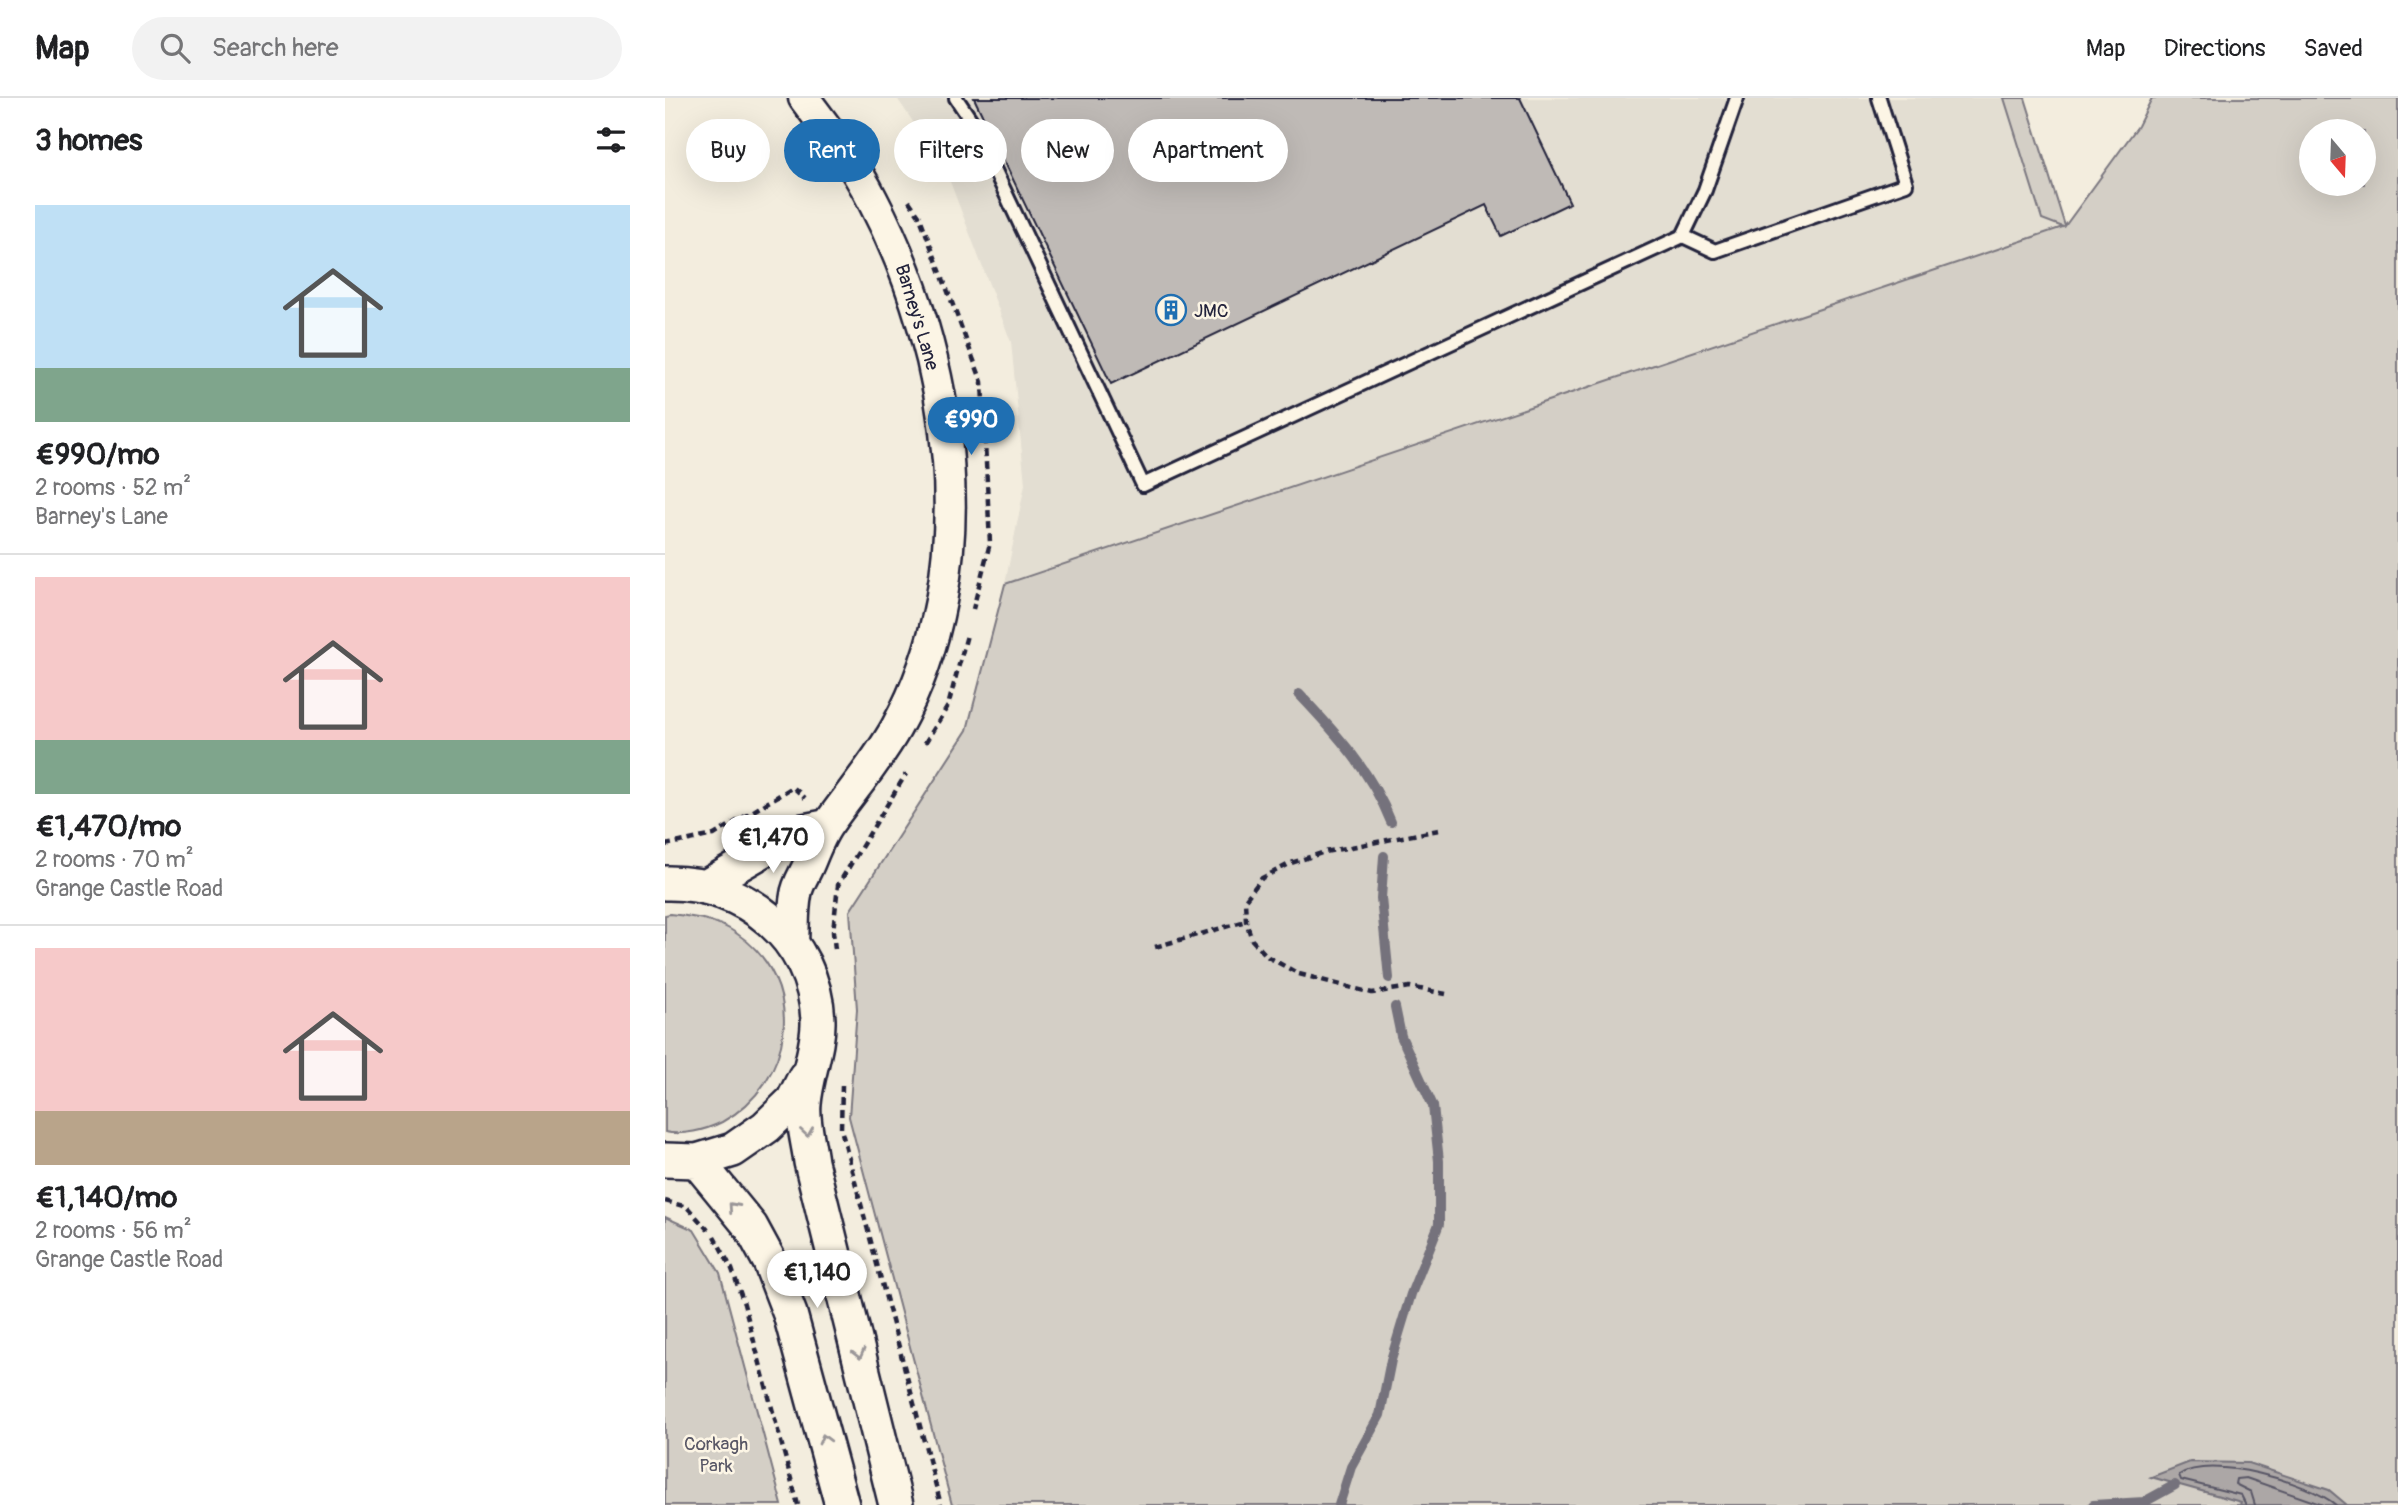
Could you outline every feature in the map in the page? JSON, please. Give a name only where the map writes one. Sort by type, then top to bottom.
[{"type":"main road","points":[[665,883],[704,886],[735,895],[763,912],[793,942],[812,980],[818,1022],[803,1106],[811,1162],[897,1505]]},
{"type":"main road","points":[[681,1161],[733,1150],[765,1128],[793,1101],[810,1065]]},
{"type":"main road","points":[[681,1161],[751,1227],[770,1262],[790,1314],[842,1505]]},
{"type":"street","name":"Barney's Lane","points":[[793,942],[796,893],[820,814],[896,728],[922,669],[934,633],[947,568],[949,516],[940,390],[922,320],[900,255],[871,196],[804,98]]},
{"type":"street","points":[[704,886],[801,830],[820,814]]},
{"type":"lane","points":[[956,98],[972,122],[1143,485],[1683,236],[1705,190],[1737,98]]},
{"type":"lane","points":[[1683,236],[1715,251],[1906,184],[1879,98]]},
{"type":"path","points":[[665,845],[714,835],[793,788],[820,814]]},
{"type":"path","points":[[1439,830],[1325,852],[1291,863],[1262,878],[1245,900],[1245,921],[1252,940],[1268,957],[1299,974],[1372,993],[1411,987],[1446,994]]},
{"type":"path","points":[[836,959],[833,932],[838,885],[862,846]]},
{"type":"path","points":[[1155,947],[1245,921]]},
{"type":"path","points":[[843,1071],[841,1129],[941,1505]]},
{"type":"path","points":[[665,1201],[687,1207],[713,1235],[732,1269],[798,1505]]},
{"type":"shaded area","points":[[897,98],[2004,98],[2042,219],[2065,226],[1005,584],[1025,484],[1011,342],[950,182],[1007,182],[1007,119],[911,119]]},
{"type":"green space","points":[[2004,98],[2025,98],[2065,226],[2138,126],[2152,98],[2398,98],[2398,1505],[952,1505],[849,1117],[857,1009],[850,911],[967,730],[1005,584],[2063,227],[2042,219]]},
{"type":"green space","points":[[665,915],[713,922],[736,933],[759,954],[775,978],[783,1004],[783,1031],[777,1058],[765,1083],[746,1105],[722,1122],[686,1133],[665,1132]]},
{"type":"green space","name":"Corkagh Park","points":[[665,1217],[694,1230],[720,1273],[782,1505],[665,1505]]},
{"type":"water","points":[[2190,1462],[2248,1463],[2329,1490],[2347,1505],[2240,1505],[2241,1502],[2151,1477]]},
{"type":"building","name":"JMC","points":[[974,98],[1520,98],[1570,203],[1501,236],[1486,205],[1111,384],[1007,167],[1007,119],[984,119]]},
{"type":"waterway","points":[[1299,694],[1363,769],[1391,822]]},
{"type":"waterway","points":[[1384,856],[1381,898],[1389,978]]},
{"type":"waterway","points":[[1339,1505],[1351,1467],[1380,1415],[1391,1360],[1411,1294],[1439,1224],[1439,1161],[1433,1106],[1401,1036],[1395,1007]]},
{"type":"waterway","points":[[2093,1505],[2144,1502],[2175,1485]]},
{"type":"place","name":"JMC","points":[[1171,310]]}]
